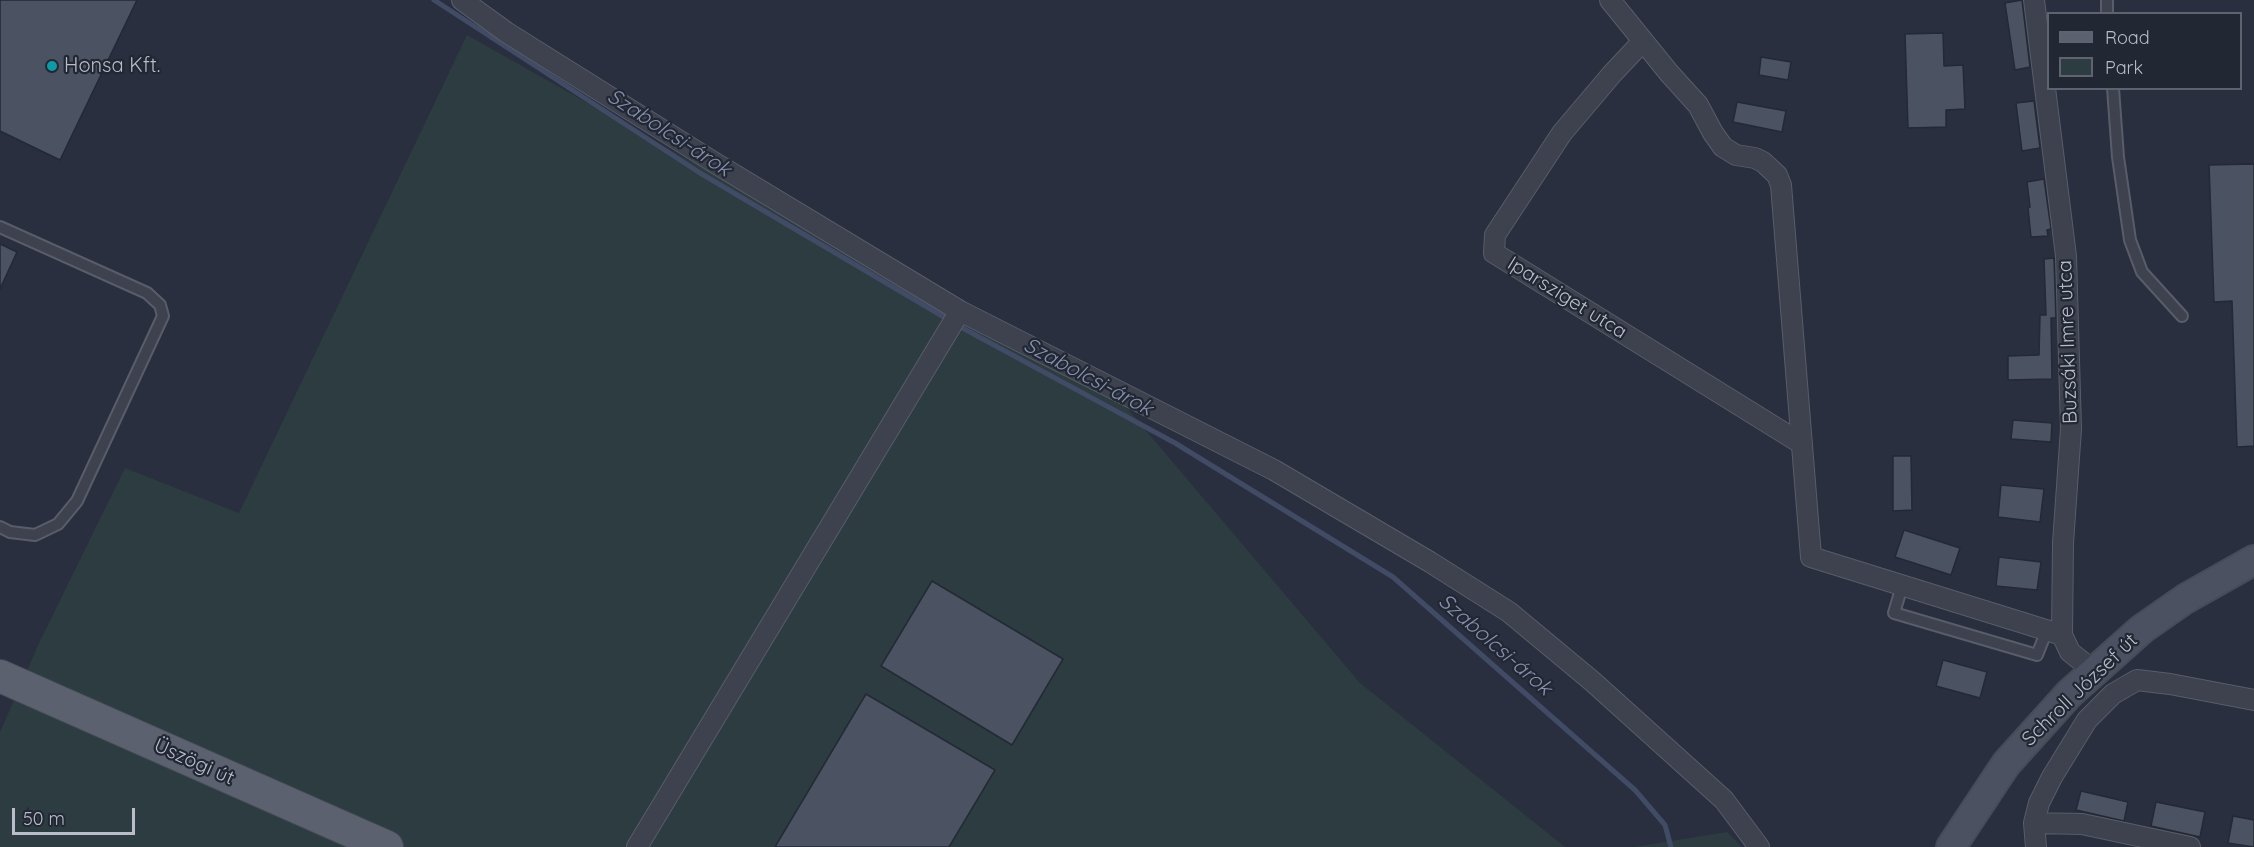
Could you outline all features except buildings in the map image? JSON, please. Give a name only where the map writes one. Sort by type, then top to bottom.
[{"type":"main road","name":"Schroll József út","points":[[1956,838],[2006,764],[2069,694],[2142,629],[2185,599],[2254,560]]},
{"type":"main road","name":"Üszögi út","points":[[0,676],[387,847]]},
{"type":"street","points":[[462,0],[506,32],[695,150],[955,319],[1274,470],[1430,562],[1509,612],[1592,681],[1724,800],[1759,847]]},
{"type":"street","points":[[1610,0],[1698,105],[1723,147],[1736,155],[1755,158],[1763,162],[1777,175],[1783,203],[1811,557],[2054,633],[2070,652],[2094,671]]},
{"type":"street","name":"Buzsáki Imre utca","points":[[2034,0],[2066,256],[2071,429],[2054,633]]},
{"type":"street","name":"Iparsziget utca","points":[[1643,41],[1562,133],[1495,235],[1494,253],[1802,444]]},
{"type":"street","points":[[637,847],[955,319]]},
{"type":"street","points":[[2036,847],[2034,824],[2039,803],[2052,777],[2087,720],[2113,694],[2137,680],[2254,700]]},
{"type":"street","points":[[2034,824],[2082,824],[2190,847]]},
{"type":"lane","points":[[2113,90],[2118,157],[2130,240],[2142,272],[2182,316]]},
{"type":"lane","points":[[0,227],[147,293],[160,304],[163,316],[77,501],[71,509],[58,524],[35,536],[10,532],[0,527]]},
{"type":"lane","points":[[1902,586],[1894,613],[2037,655],[2054,633]]},
{"type":"green space","points":[[467,35],[1126,407],[1360,683],[1565,847],[0,847],[0,732],[40,641],[125,468],[239,513]]},
{"type":"green space","points":[[1727,832],[1742,847],[1634,847]]},
{"type":"waterway","name":"Szabolcsi-árok","points":[[434,0],[700,173],[949,320]]},
{"type":"waterway","name":"Szabolcsi-árok","points":[[957,325],[1175,443],[1393,577],[1635,790],[1665,825],[1671,847]]},
{"type":"place","name":"Honsa Kft.","points":[[52,66]]}]
